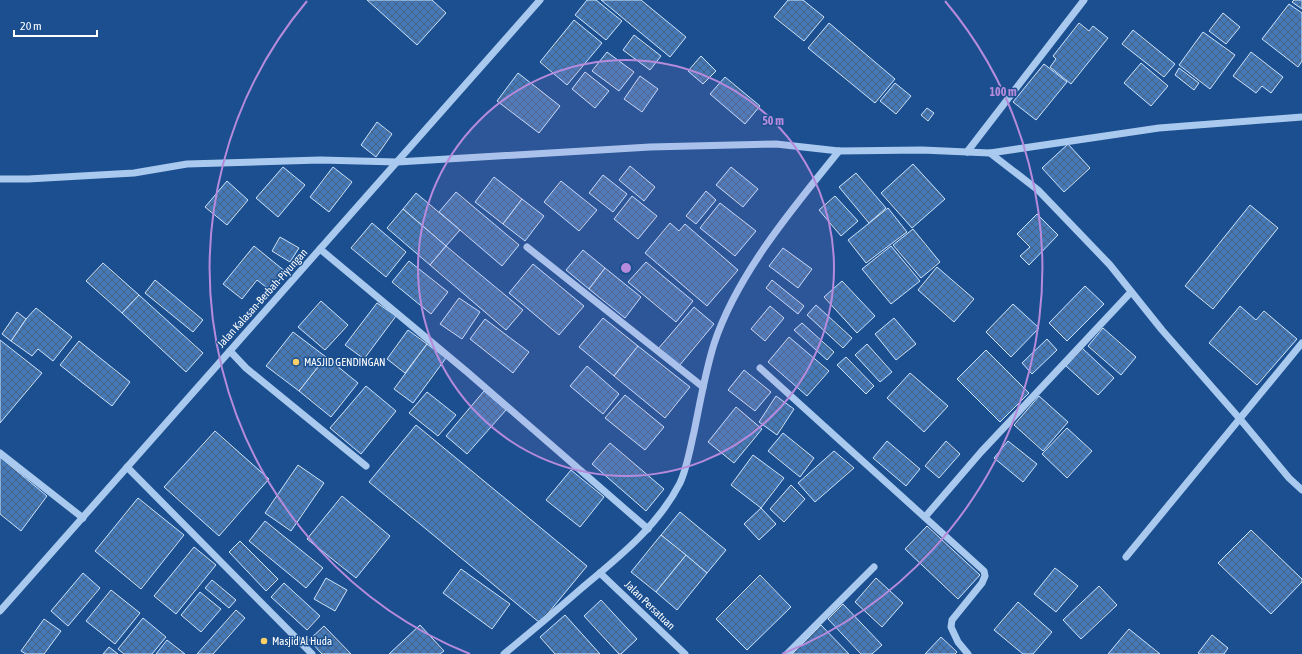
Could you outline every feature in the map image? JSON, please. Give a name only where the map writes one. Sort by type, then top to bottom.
[{"type":"street","name":"Jalan Kalasan-Berbah-Piyungan","points":[[0,611],[540,0]]},
{"type":"street","points":[[967,152],[1084,0]]},
{"type":"street","points":[[0,179],[134,174],[187,164],[320,160],[397,162],[650,147],[776,144],[839,151],[922,150],[990,153],[1159,128],[1302,117]]},
{"type":"street","points":[[504,654],[600,573],[648,529],[661,513],[680,482],[689,454],[703,387],[714,345],[732,301],[784,220],[839,151]]},
{"type":"street","points":[[990,153],[1038,190],[1110,265],[1162,330],[1240,419],[1289,478],[1302,490]]},
{"type":"street","points":[[527,248],[703,387]]},
{"type":"street","points":[[320,249],[466,370],[648,529]]},
{"type":"street","points":[[925,517],[987,447],[1131,292]]},
{"type":"street","points":[[1126,557],[1302,343]]},
{"type":"street","points":[[230,351],[246,368],[366,466]]},
{"type":"street","points":[[760,368],[984,571],[985,576],[982,583],[952,620],[951,627],[958,642],[968,654]]},
{"type":"street","points":[[0,453],[83,518]]},
{"type":"street","points":[[127,467],[312,654]]},
{"type":"street","points":[[787,654],[874,567]]},
{"type":"street","name":"Jalan Persatuan","points":[[600,573],[685,654]]},
{"type":"building","points":[[367,0],[432,0],[446,13],[417,45]]},
{"type":"building","points":[[587,0],[596,0],[622,21],[606,40],[575,15]]},
{"type":"building","points":[[601,0],[641,0],[686,37],[670,57]]},
{"type":"building","points":[[788,0],[803,0],[824,17],[804,41],[774,17]]},
{"type":"building","points":[[1294,0],[1302,0],[1302,9],[1292,2]]},
{"type":"building","points":[[1289,4],[1302,13],[1302,61],[1298,67],[1262,39]]},
{"type":"building","points":[[1223,13],[1240,27],[1226,44],[1209,31]]},
{"type":"building","points":[[574,20],[602,43],[567,85],[540,62]]},
{"type":"building","points":[[829,23],[895,79],[875,103],[808,48]]},
{"type":"building","points":[[1079,23],[1089,31],[1093,26],[1108,38],[1071,84],[1050,67],[1056,59],[1053,56]]},
{"type":"building","points":[[1133,30],[1175,64],[1164,77],[1122,44]]},
{"type":"building","points":[[1203,32],[1235,55],[1210,89],[1179,65]]},
{"type":"building","points":[[634,35],[661,56],[650,70],[623,50]]},
{"type":"building","points":[[607,52],[634,72],[619,91],[592,71]]},
{"type":"building","points":[[1251,52],[1283,77],[1271,93],[1262,86],[1256,93],[1233,76]]},
{"type":"building","points":[[701,56],[716,71],[703,84],[688,71]]},
{"type":"building","points":[[1141,63],[1168,86],[1151,106],[1124,83]]},
{"type":"building","points":[[1044,64],[1067,82],[1036,120],[1013,102]]},
{"type":"building","points":[[1179,68],[1199,83],[1194,90],[1175,75]]},
{"type":"building","points":[[585,72],[609,91],[595,108],[572,89]]},
{"type":"building","points":[[518,73],[560,106],[539,133],[497,101]]},
{"type":"building","points":[[640,76],[658,89],[642,112],[624,99]]},
{"type":"building","points":[[725,77],[760,106],[745,124],[710,94]]},
{"type":"building","points":[[895,83],[911,96],[896,114],[880,101]]},
{"type":"building","points":[[927,108],[934,113],[928,121],[921,115]]},
{"type":"building","points":[[377,122],[392,134],[376,157],[361,145]]},
{"type":"building","points":[[1068,144],[1090,168],[1064,192],[1042,168]]},
{"type":"building","points":[[913,164],[945,199],[912,228],[881,193]]},
{"type":"building","points":[[630,166],[655,187],[644,201],[619,180]]},
{"type":"building","points":[[283,167],[305,185],[278,217],[256,198]]},
{"type":"building","points":[[333,167],[352,182],[329,212],[310,197]]},
{"type":"building","points":[[731,167],[758,189],[743,207],[716,185]]},
{"type":"building","points":[[856,173],[886,208],[869,223],[839,187]]},
{"type":"building","points":[[603,175],[627,194],[613,212],[589,193]]},
{"type":"building","points":[[494,177],[522,199],[503,224],[475,202]]},
{"type":"building","points":[[227,181],[248,200],[227,225],[205,207]]},
{"type":"building","points":[[561,181],[597,210],[579,231],[544,202]]},
{"type":"building","points":[[706,191],[716,200],[696,224],[686,216]]},
{"type":"building","points":[[456,192],[519,245],[502,266],[439,212]]},
{"type":"building","points":[[416,193],[460,230],[446,246],[403,209]]},
{"type":"building","points":[[632,196],[657,216],[638,239],[614,219]]},
{"type":"building","points":[[835,196],[858,221],[841,236],[819,210]]},
{"type":"building","points":[[522,199],[544,216],[525,241],[503,224]]},
{"type":"building","points":[[720,203],[756,231],[735,256],[700,228]]},
{"type":"building","points":[[1250,205],[1278,228],[1213,309],[1185,286]]},
{"type":"building","points":[[888,208],[907,232],[866,263],[848,240]]},
{"type":"building","points":[[403,209],[446,246],[430,265],[387,228]]},
{"type":"building","points":[[1037,214],[1058,235],[1029,265],[1020,256],[1030,247],[1017,234]]},
{"type":"building","points":[[372,223],[406,252],[386,277],[351,248]]},
{"type":"building","points":[[670,223],[679,231],[685,224],[738,270],[707,306],[645,253]]},
{"type":"building","points":[[913,229],[940,262],[921,278],[893,245]]},
{"type":"building","points":[[280,237],[299,248],[290,262],[272,251]]},
{"type":"building","points":[[254,246],[286,272],[271,291],[257,280],[242,299],[223,284]]},
{"type":"building","points":[[446,246],[523,310],[506,330],[430,265]]},
{"type":"building","points":[[891,246],[920,281],[891,304],[862,269]]},
{"type":"building","points":[[783,248],[812,269],[798,288],[769,266]]},
{"type":"building","points":[[583,250],[605,268],[589,289],[566,270]]},
{"type":"building","points":[[409,261],[448,292],[431,314],[392,282]]},
{"type":"building","points":[[646,262],[693,301],[676,322],[628,282]]},
{"type":"building","points":[[103,263],[139,295],[122,313],[86,281]]},
{"type":"building","points":[[533,264],[584,306],[559,335],[509,293]]},
{"type":"building","points":[[937,267],[974,299],[954,322],[918,290]]},
{"type":"building","points":[[605,268],[641,297],[625,318],[589,289]]},
{"type":"building","points":[[155,280],[203,320],[193,332],[145,293]]},
{"type":"building","points":[[772,280],[804,306],[798,314],[766,288]]},
{"type":"building","points":[[842,281],[875,316],[857,333],[824,297]]},
{"type":"building","points":[[1085,286],[1104,304],[1067,341],[1049,323]]},
{"type":"building","points":[[139,295],[203,353],[186,372],[122,313]]},
{"type":"building","points":[[459,298],[480,312],[462,339],[440,324]]},
{"type":"building","points":[[321,301],[348,325],[325,350],[298,327]]},
{"type":"building","points":[[377,303],[396,316],[364,359],[345,345]]},
{"type":"building","points":[[1013,304],[1039,328],[1011,357],[986,332]]},
{"type":"building","points":[[816,305],[852,338],[843,348],[807,315]]},
{"type":"building","points":[[770,306],[784,318],[765,341],[751,329]]},
{"type":"building","points":[[1240,306],[1256,320],[1264,311],[1297,339],[1257,385],[1209,343]]},
{"type":"building","points":[[694,307],[714,324],[679,366],[658,349]]},
{"type":"building","points":[[36,308],[72,337],[53,361],[38,349],[32,356],[11,341],[26,319]]},
{"type":"building","points":[[17,312],[26,319],[11,341],[2,334]]},
{"type":"building","points":[[603,318],[638,346],[614,376],[579,347]]},
{"type":"building","points":[[894,318],[916,344],[896,360],[875,334]]},
{"type":"building","points":[[485,319],[529,352],[513,373],[470,339]]},
{"type":"building","points":[[802,323],[834,352],[827,360],[794,330]]},
{"type":"building","points":[[1103,328],[1136,357],[1121,375],[1088,346]]},
{"type":"building","points":[[408,330],[427,344],[405,373],[387,359]]},
{"type":"building","name":"MASJID GENDINGAN","points":[[293,332],[326,357],[299,391],[266,366]]},
{"type":"building","points":[[789,337],[829,371],[807,396],[768,362]]},
{"type":"building","points":[[1047,339],[1057,350],[1032,374],[1022,363]]},
{"type":"building","points":[[0,340],[42,373],[0,423]]},
{"type":"building","points":[[79,341],[130,382],[112,406],[60,365]]},
{"type":"building","points":[[427,344],[446,358],[413,403],[394,389]]},
{"type":"building","points":[[867,344],[892,372],[880,382],[855,355]]},
{"type":"building","points":[[638,346],[690,387],[665,418],[614,376]]},
{"type":"building","points":[[1082,348],[1114,378],[1098,395],[1066,366]]},
{"type":"building","points":[[986,350],[1029,393],[1000,422],[957,379]]},
{"type":"building","points":[[326,357],[358,383],[331,417],[299,391]]},
{"type":"building","points":[[846,357],[874,386],[866,394],[837,365]]},
{"type":"building","points":[[587,366],[619,394],[603,414],[570,386]]},
{"type":"building","points":[[744,370],[771,392],[755,411],[728,390]]},
{"type":"building","points":[[910,373],[948,406],[924,432],[887,398]]},
{"type":"building","points":[[366,386],[396,411],[361,454],[330,428]]},
{"type":"building","points":[[484,391],[506,410],[467,454],[446,436]]},
{"type":"building","points":[[427,392],[456,415],[438,436],[409,413]]},
{"type":"building","points":[[625,395],[664,427],[645,450],[605,418]]},
{"type":"building","points":[[776,396],[794,409],[777,435],[759,422]]},
{"type":"building","points":[[1039,396],[1068,422],[1043,451],[1014,425]]},
{"type":"building","points":[[736,407],[762,429],[734,463],[708,442]]},
{"type":"building","points":[[416,425],[587,566],[540,623],[369,482]]},
{"type":"building","points":[[1067,428],[1092,451],[1067,478],[1042,454]]},
{"type":"building","points":[[215,431],[269,479],[219,536],[164,487]]},
{"type":"building","points":[[783,433],[814,458],[800,477],[768,451]]},
{"type":"building","points":[[887,441],[920,469],[906,486],[873,458]]},
{"type":"building","points":[[946,441],[960,454],[939,478],[925,466]]},
{"type":"building","points":[[1008,441],[1037,464],[1023,482],[994,458]]},
{"type":"building","points":[[610,443],[664,489],[646,511],[592,464]]},
{"type":"building","points":[[834,451],[854,468],[815,502],[798,483]]},
{"type":"building","points":[[753,455],[784,478],[761,508],[731,485]]},
{"type":"building","points":[[0,457],[47,496],[21,531],[0,514]]},
{"type":"building","points":[[298,465],[324,483],[291,531],[265,513]]},
{"type":"building","points":[[571,470],[604,497],[580,527],[546,500]]},
{"type":"building","points":[[791,485],[805,499],[784,522],[770,509]]},
{"type":"building","points":[[342,496],[390,536],[356,578],[307,539]]},
{"type":"building","points":[[138,498],[184,535],[141,589],[95,551]]},
{"type":"building","points":[[761,508],[776,524],[759,540],[744,524]]},
{"type":"building","points":[[680,512],[726,550],[707,573],[661,535]]},
{"type":"building","points":[[265,521],[323,568],[306,588],[249,541]]},
{"type":"building","points":[[927,526],[980,575],[958,599],[905,549]]},
{"type":"building","points":[[1251,530],[1302,579],[1302,582],[1271,614],[1218,563]]},
{"type":"building","points":[[661,535],[686,555],[656,592],[631,572]]},
{"type":"building","points":[[240,541],[278,579],[266,591],[229,552]]},
{"type":"building","points":[[194,547],[216,565],[176,614],[154,596]]},
{"type":"building","points":[[686,555],[707,573],[677,610],[656,592]]},
{"type":"building","points":[[1055,568],[1078,586],[1056,612],[1034,594]]},
{"type":"building","points":[[461,569],[510,604],[492,629],[443,593]]},
{"type":"building","points":[[83,573],[100,588],[68,626],[51,611]]},
{"type":"building","points":[[760,575],[791,607],[747,650],[716,619]]},
{"type":"building","points":[[326,578],[347,590],[335,611],[314,599]]},
{"type":"building","points":[[876,578],[903,603],[882,627],[855,602]]},
{"type":"building","points":[[212,580],[236,600],[229,608],[205,588]]},
{"type":"building","points":[[284,583],[320,616],[307,630],[271,597]]},
{"type":"building","points":[[1099,586],[1117,605],[1081,639],[1063,620]]},
{"type":"building","points":[[111,590],[140,613],[115,644],[86,621]]},
{"type":"building","points":[[200,592],[221,609],[201,632],[181,615]]},
{"type":"building","points":[[601,600],[637,639],[621,654],[619,654],[584,616]]},
{"type":"building","points":[[1018,602],[1052,632],[1033,654],[1023,654],[994,630]]},
{"type":"building","points":[[843,604],[882,645],[872,654],[861,654],[828,619]]},
{"type":"building","points":[[236,610],[245,618],[213,654],[197,654]]},
{"type":"building","points":[[565,615],[600,654],[555,654],[540,637]]},
{"type":"building","points":[[143,618],[166,637],[152,654],[124,654],[118,649]]},
{"type":"building","points":[[44,619],[61,631],[44,654],[26,654],[21,651]]},
{"type":"building","points":[[420,625],[444,651],[440,654],[389,654]]},
{"type":"building","points":[[821,625],[849,654],[792,654]]},
{"type":"building","points":[[324,626],[351,654],[322,654],[309,640]]},
{"type":"building","points":[[1129,629],[1160,654],[1108,654]]},
{"type":"building","points":[[1212,635],[1228,648],[1224,654],[1198,653]]},
{"type":"building","points":[[941,637],[957,652],[955,654],[925,654]]},
{"type":"building","points":[[167,640],[185,654],[156,654]]},
{"type":"building","points":[[109,647],[118,654],[103,654]]},
{"type":"place","name":"MASJID GENDINGAN","points":[[296,362]]},
{"type":"place","name":"Masjid Al Huda","points":[[264,641]]}]
